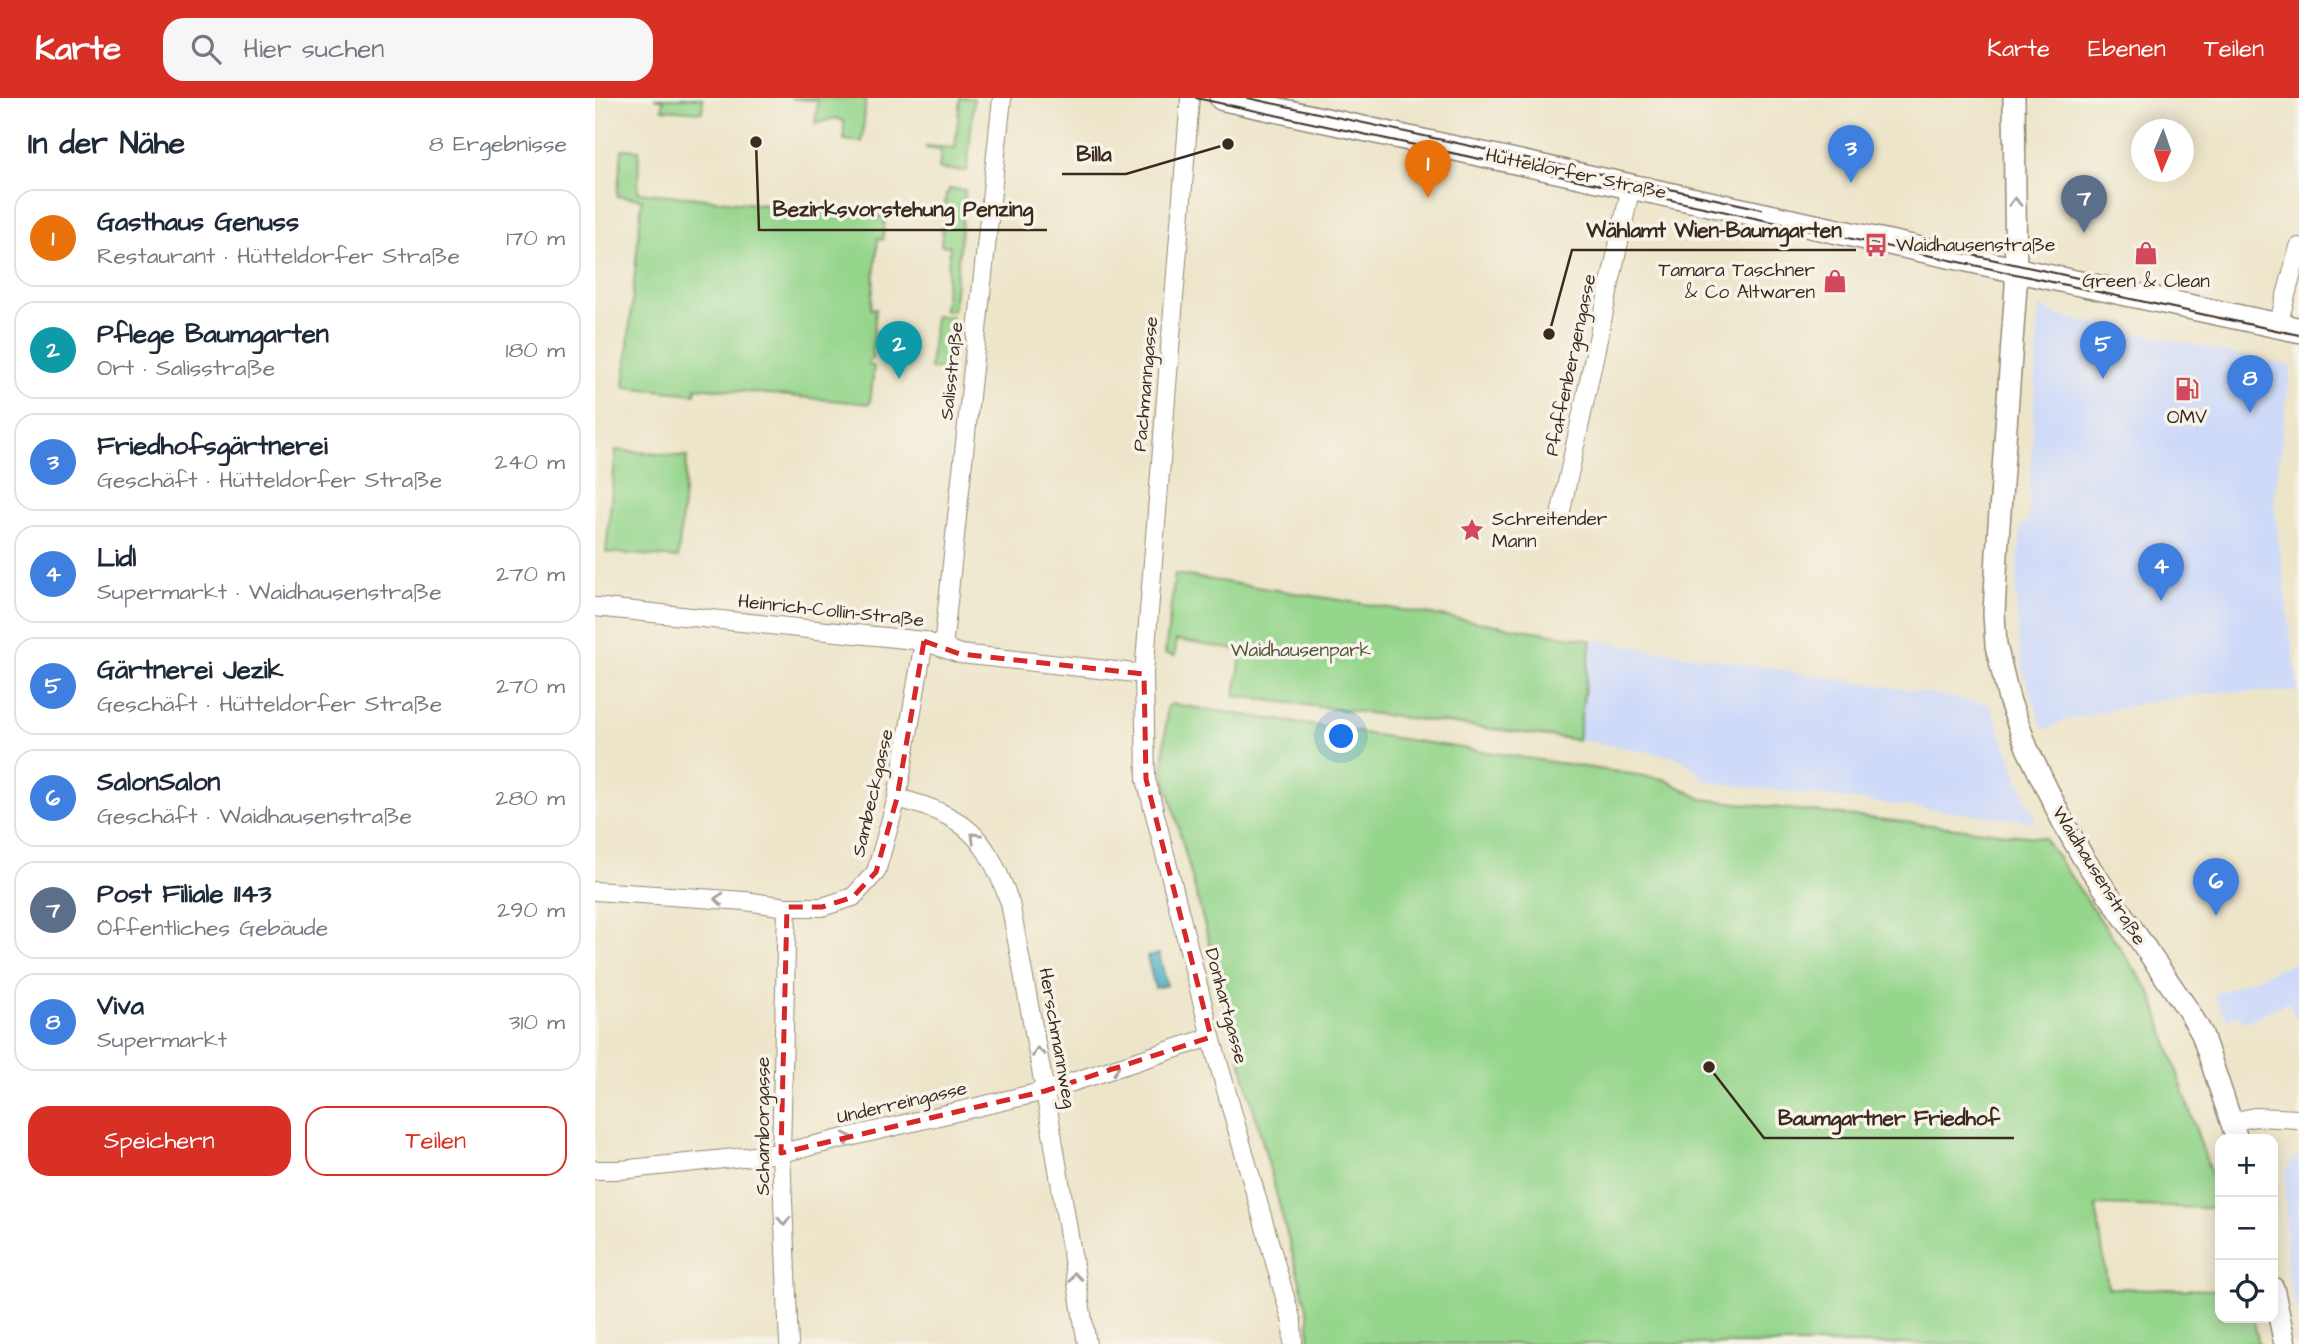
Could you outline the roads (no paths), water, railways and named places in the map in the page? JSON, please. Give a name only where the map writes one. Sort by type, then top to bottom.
[{"type":"main road","name":"Hütteldorfer Straße","points":[[1222,98],[2289,327]]},
{"type":"street","name":"Salisstraße","points":[[943,648],[1002,98]]},
{"type":"street","name":"Pachmanngasse","points":[[1144,674],[1190,98]]},
{"type":"street","name":"Waidhausenstraße","points":[[2014,98],[2016,270],[1994,603],[2000,667],[2023,736],[2044,786],[2084,859],[2202,1034],[2234,1130]]},
{"type":"street","name":"Pfaffenbergengasse","points":[[1562,511],[1631,186]]},
{"type":"street","points":[[2289,327],[2299,247]]},
{"type":"street","name":"Heinrich-Collin-Straße","points":[[595,607],[924,641],[960,654],[1144,674]]},
{"type":"street","name":"Sambeckgasse","points":[[595,891],[745,901],[787,907],[822,907],[853,897],[876,872],[897,799],[924,641]]},
{"type":"street","name":"Donhartgasse","points":[[1144,674],[1146,779],[1211,1037],[1292,1322],[1293,1344]]},
{"type":"street","name":"Herschmannweg","points":[[897,799],[930,807],[953,817],[986,848],[1010,903],[1045,1091],[1087,1344]]},
{"type":"street","name":"Schamborgasse","points":[[787,907],[781,1153],[789,1344]]},
{"type":"street","name":"Underreingasse","points":[[595,1170],[620,1170],[781,1153],[1045,1091],[1211,1037]]},
{"type":"street","points":[[2234,1130],[2255,1117],[2299,1119]]},
{"type":"street","points":[[2278,1311],[2285,1344]]},
{"type":"water","points":[[1159,954],[1167,985],[1155,988],[1147,957]]},
{"type":"tram line","points":[[1196,98],[2299,335]]},
{"type":"tram line","points":[[1248,98],[1762,209]]},
{"type":"tram line","points":[[1936,247],[2087,280]]},
{"type":"place","name":"Bezirksvorstehung Penzing","points":[[756,142]]},
{"type":"place","name":"Billa","points":[[1228,144]]},
{"type":"place","name":"Friedhofsgärtnerei","points":[[1851,183]]},
{"type":"place","name":"Gasthaus Genuss","points":[[1428,198]]},
{"type":"place","name":"Post Filiale 1143","points":[[2084,233]]},
{"type":"place","name":"Waidhausenstraße","points":[[1876,245]]},
{"type":"place","name":"Green & Clean","points":[[2146,253]]},
{"type":"place","name":"Tamara Taschner & Co Altwaren","points":[[1835,281]]},
{"type":"place","name":"Wählamt Wien-Baumgarten","points":[[1549,334]]},
{"type":"place","name":"Pflege Baumgarten","points":[[899,379]]},
{"type":"place","name":"Gärtnerei Jezik","points":[[2103,379]]},
{"type":"place","name":"OMV","points":[[2187,389]]},
{"type":"place","name":"Viva","points":[[2250,413]]},
{"type":"place","name":"Schreitender Mann","points":[[1472,530]]},
{"type":"place","name":"Lidl","points":[[2161,601]]},
{"type":"place","name":"SalonSalon","points":[[2216,916]]},
{"type":"place","name":"Baumgartner Friedhof","points":[[1709,1067]]},
{"type":"park label","name":"Waidhausenpark","points":[[1301,650]]}]
